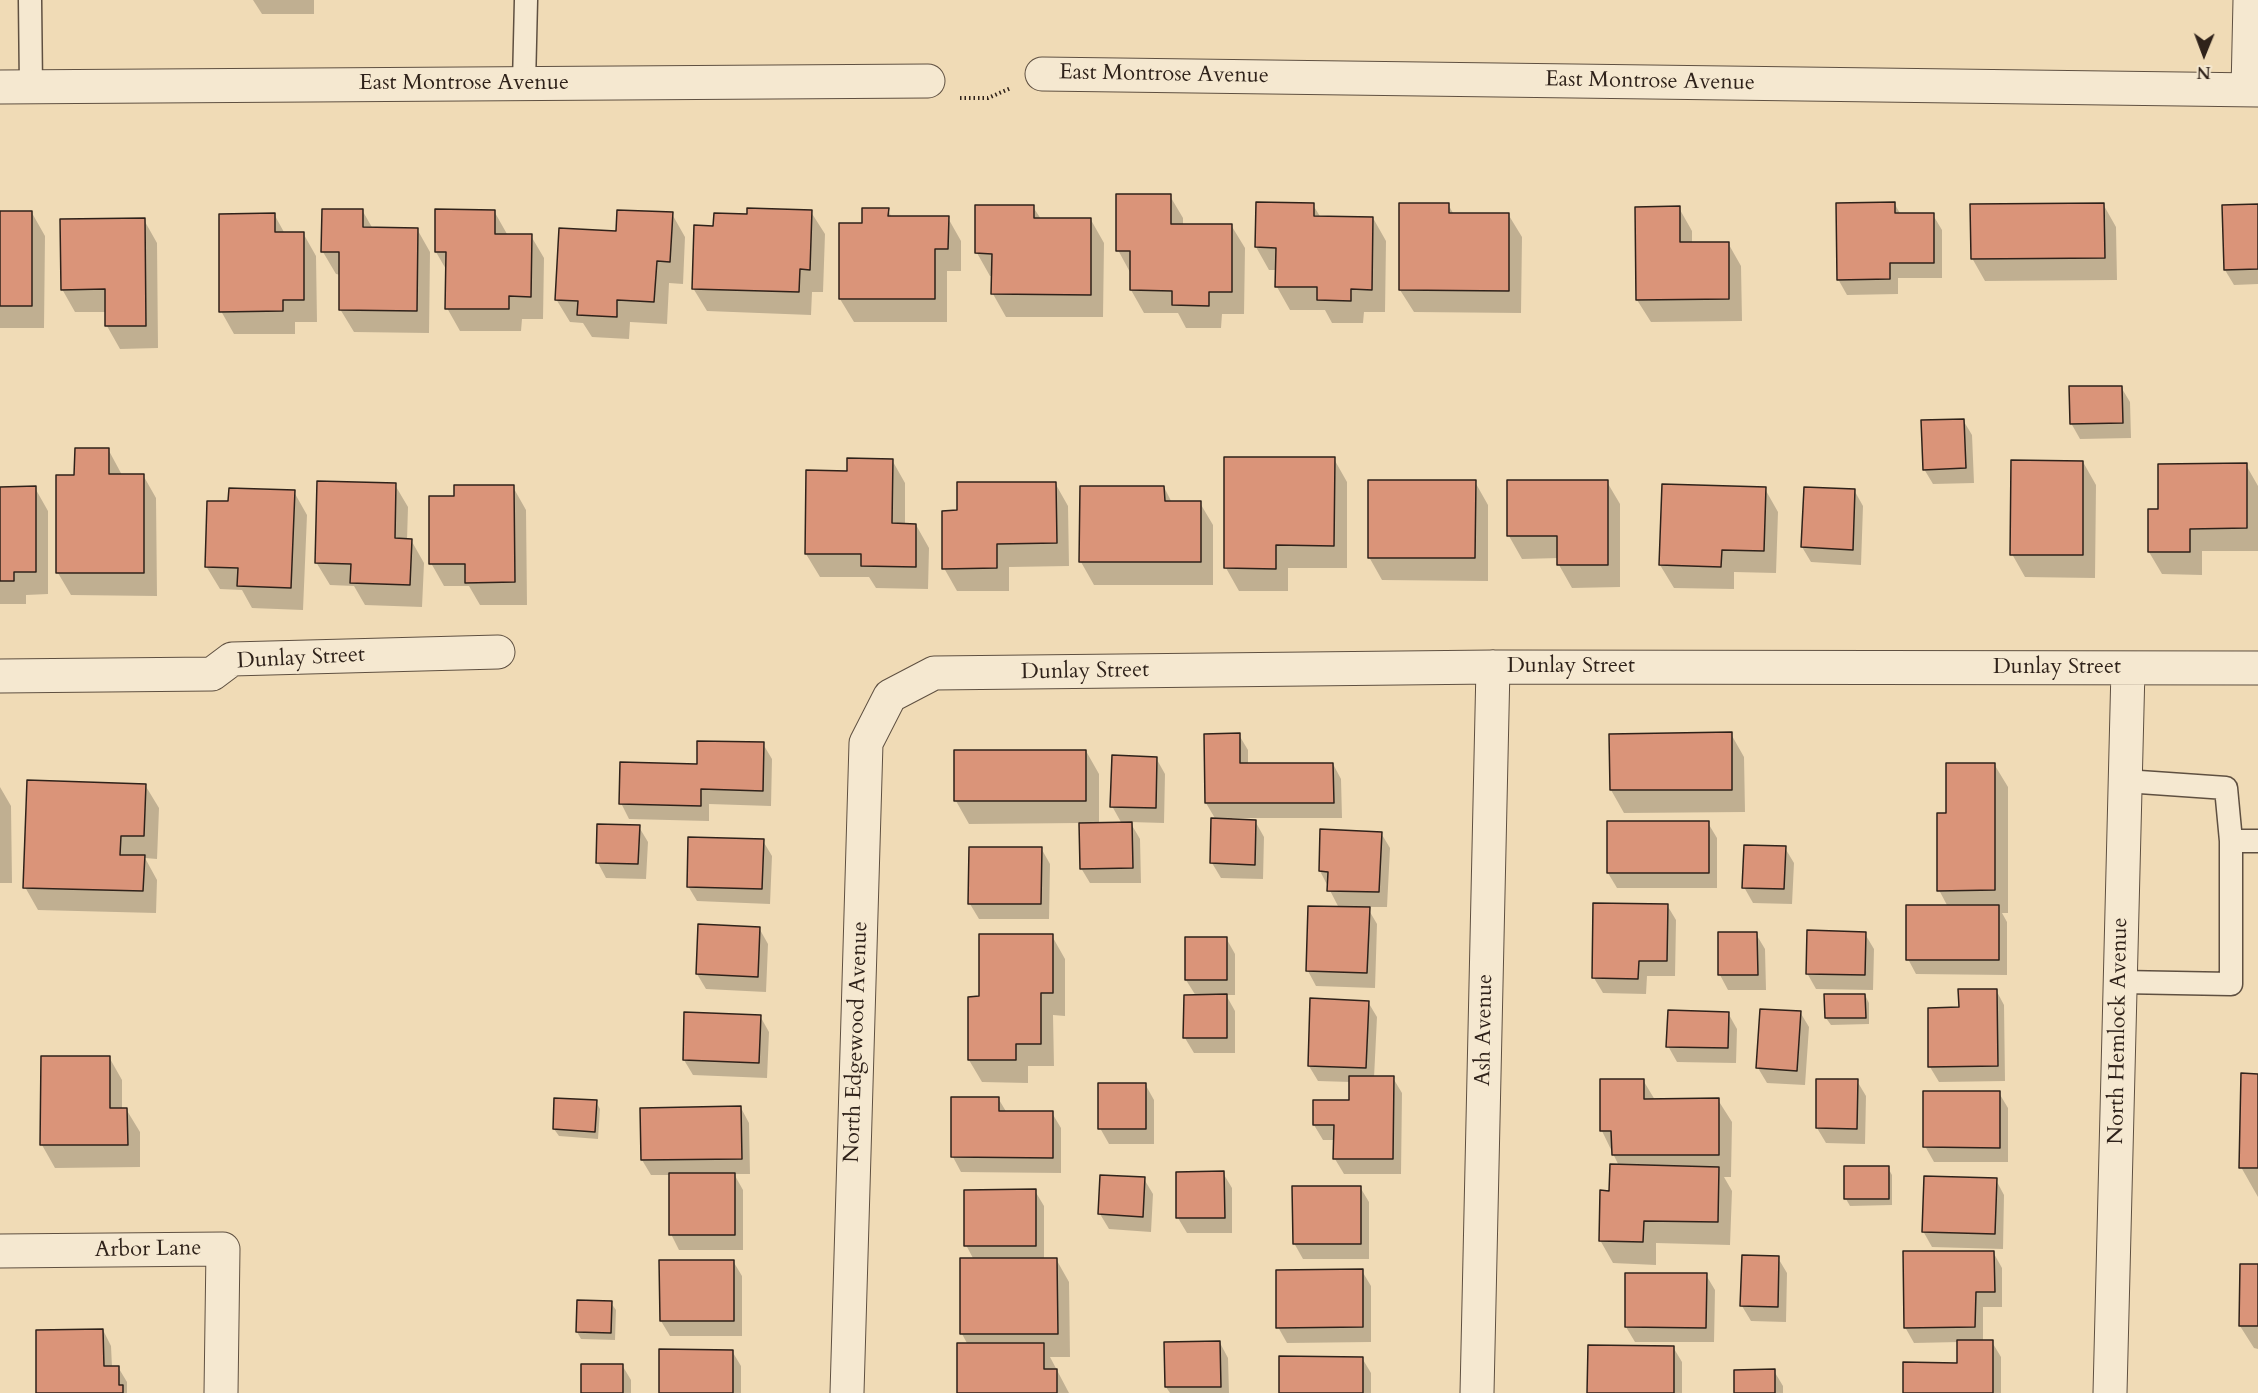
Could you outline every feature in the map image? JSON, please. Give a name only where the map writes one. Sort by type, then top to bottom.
[{"type":"street","points":[[2250,0],[2253,90]]},
{"type":"street","name":"East Montrose Avenue","points":[[1042,74],[2253,90]]},
{"type":"street","name":"East Montrose Avenue","points":[[16,87],[928,81]]},
{"type":"street","name":"Dunlay Street","points":[[0,676],[212,674],[232,659],[498,652]]},
{"type":"street","name":"Dunlay Street","points":[[890,696],[934,673],[1493,667],[2258,668]]},
{"type":"street","name":"Ash Avenue","points":[[1477,1393],[1493,667]]},
{"type":"street","name":"North Hemlock Avenue","points":[[2110,1393],[2128,669]]},
{"type":"street","name":"North Edgewood Avenue","points":[[847,1393],[866,743],[890,696]]},
{"type":"street","name":"Arbor Lane","points":[[0,1251],[223,1249],[221,1393]]},
{"type":"lane","points":[[16,87],[30,0]]},
{"type":"lane","points":[[524,84],[526,0]]},
{"type":"lane","points":[[2121,982],[2230,984],[2231,841],[2226,788],[2126,782]]},
{"type":"lane","points":[[2231,841],[2258,841]]},
{"type":"path","points":[[928,81],[942,98],[988,98],[1042,74]]},
{"type":"building","points":[[1116,194],[1171,194],[1171,224],[1232,224],[1232,292],[1209,292],[1209,306],[1172,305],[1172,291],[1130,290],[1130,251],[1116,251]]},
{"type":"building","points":[[1256,202],[1314,203],[1314,216],[1373,217],[1372,290],[1351,289],[1351,301],[1317,300],[1317,287],[1275,287],[1276,248],[1255,247]]},
{"type":"building","points":[[1895,202],[1895,213],[1934,213],[1934,263],[1890,263],[1890,279],[1837,280],[1836,203]]},
{"type":"building","points":[[1399,203],[1449,203],[1449,213],[1509,213],[1509,291],[1399,290]]},
{"type":"building","points":[[2104,203],[2105,258],[1971,259],[1970,204]]},
{"type":"building","points":[[2258,204],[2258,269],[2224,270],[2222,205]]},
{"type":"building","points":[[975,205],[1034,205],[1034,218],[1091,218],[1091,295],[991,294],[992,254],[975,253]]},
{"type":"building","points":[[1680,206],[1680,242],[1729,242],[1729,299],[1636,300],[1635,207]]},
{"type":"building","points":[[747,208],[812,210],[810,270],[800,269],[799,292],[692,289],[694,225],[713,226],[714,213],[747,214]]},
{"type":"building","points":[[862,208],[889,208],[888,216],[949,216],[948,249],[935,249],[935,299],[839,299],[839,223],[862,223]]},
{"type":"building","points":[[322,209],[363,209],[363,227],[418,228],[417,311],[339,310],[339,252],[321,252]]},
{"type":"building","points":[[435,209],[495,210],[495,234],[532,234],[531,297],[509,296],[509,309],[445,309],[446,252],[435,252]]},
{"type":"building","points":[[617,210],[673,212],[670,262],[657,261],[654,302],[617,300],[617,317],[577,315],[578,301],[555,300],[559,228],[616,231]]},
{"type":"building","points":[[0,211],[32,211],[32,306],[0,306]]},
{"type":"building","points":[[275,213],[275,232],[304,232],[304,300],[283,300],[283,311],[219,312],[219,214]]},
{"type":"building","points":[[145,218],[146,326],[105,326],[105,289],[61,290],[60,219]]},
{"type":"building","points":[[2069,386],[2122,386],[2123,423],[2070,424]]},
{"type":"building","points":[[1964,419],[1966,468],[1923,470],[1921,420]]},
{"type":"building","points":[[75,448],[109,448],[109,474],[144,474],[144,573],[56,573],[56,475],[74,475]]},
{"type":"building","points":[[1224,457],[1335,457],[1334,546],[1276,545],[1276,569],[1224,568]]},
{"type":"building","points":[[847,458],[893,459],[892,523],[916,524],[916,567],[861,566],[861,554],[805,554],[806,470],[847,471]]},
{"type":"building","points":[[2011,460],[2083,461],[2083,555],[2010,555]]},
{"type":"building","points":[[2247,463],[2247,528],[2190,529],[2190,552],[2148,552],[2148,509],[2158,509],[2158,464]]},
{"type":"building","points":[[1368,480],[1476,480],[1475,558],[1368,558]]},
{"type":"building","points":[[1507,480],[1608,480],[1608,565],[1557,565],[1557,536],[1507,536]]},
{"type":"building","points":[[317,481],[396,483],[395,538],[412,539],[410,585],[350,583],[351,564],[315,563]]},
{"type":"building","points":[[957,482],[1056,482],[1057,543],[997,544],[997,568],[942,569],[942,511],[957,510]]},
{"type":"building","points":[[1662,484],[1766,487],[1764,551],[1722,550],[1721,567],[1659,565]]},
{"type":"building","points":[[454,485],[514,485],[515,582],[465,583],[465,564],[429,564],[429,496],[454,496]]},
{"type":"building","points":[[36,486],[36,572],[14,572],[14,581],[0,581],[0,487]]},
{"type":"building","points":[[1080,486],[1164,486],[1165,501],[1201,501],[1201,562],[1079,562]]},
{"type":"building","points":[[1804,487],[1855,489],[1853,550],[1801,547]]},
{"type":"building","points":[[229,488],[295,490],[291,588],[237,586],[238,568],[205,567],[207,501],[228,501]]},
{"type":"building","points":[[1732,732],[1732,790],[1610,790],[1609,734]]},
{"type":"building","points":[[1240,733],[1240,763],[1333,763],[1334,803],[1205,803],[1204,734]]},
{"type":"building","points":[[697,741],[764,742],[763,791],[701,789],[701,806],[619,804],[620,762],[697,764]]},
{"type":"building","points":[[954,750],[1086,750],[1086,801],[954,801]]},
{"type":"building","points":[[1112,755],[1157,757],[1156,808],[1110,807]]},
{"type":"building","points":[[1946,763],[1995,763],[1995,890],[1937,891],[1937,813],[1946,813]]},
{"type":"building","points":[[27,780],[146,784],[144,836],[121,836],[120,855],[145,855],[143,891],[23,888]]},
{"type":"building","points":[[1211,818],[1256,820],[1255,865],[1210,863]]},
{"type":"building","points":[[1607,821],[1709,821],[1709,873],[1607,873]]},
{"type":"building","points":[[1132,822],[1133,868],[1080,869],[1079,823]]},
{"type":"building","points":[[597,824],[640,825],[638,864],[596,863]]},
{"type":"building","points":[[1320,829],[1382,832],[1379,892],[1327,891],[1328,872],[1319,871]]},
{"type":"building","points":[[688,837],[764,839],[762,889],[687,887]]},
{"type":"building","points":[[1744,845],[1786,846],[1784,889],[1742,888]]},
{"type":"building","points":[[969,847],[1042,847],[1041,904],[968,904]]},
{"type":"building","points":[[1593,903],[1668,904],[1667,961],[1639,961],[1638,979],[1592,978]]},
{"type":"building","points":[[1906,905],[1999,905],[1999,960],[1906,960]]},
{"type":"building","points":[[1308,906],[1370,907],[1367,973],[1306,971]]},
{"type":"building","points":[[698,924],[760,927],[758,977],[696,974]]},
{"type":"building","points":[[1807,930],[1866,932],[1865,975],[1806,974]]},
{"type":"building","points":[[1718,932],[1757,932],[1758,975],[1718,975]]},
{"type":"building","points":[[979,934],[1053,934],[1053,993],[1041,993],[1041,1044],[1016,1044],[1016,1060],[968,1060],[968,997],[979,996]]},
{"type":"building","points":[[1185,937],[1227,937],[1227,980],[1185,980]]},
{"type":"building","points":[[1958,989],[1997,989],[1998,1066],[1928,1067],[1928,1008],[1959,1007]]},
{"type":"building","points":[[1227,994],[1227,1038],[1183,1038],[1184,995]]},
{"type":"building","points":[[1824,994],[1865,994],[1866,1018],[1825,1018]]},
{"type":"building","points":[[1310,998],[1369,1001],[1366,1068],[1308,1066]]},
{"type":"building","points":[[1760,1009],[1801,1011],[1797,1071],[1756,1068]]},
{"type":"building","points":[[1668,1010],[1729,1012],[1728,1048],[1666,1047]]},
{"type":"building","points":[[684,1012],[761,1015],[759,1063],[683,1060]]},
{"type":"building","points":[[41,1056],[110,1056],[110,1108],[127,1108],[128,1145],[40,1145]]},
{"type":"building","points":[[2241,1073],[2258,1074],[2258,1168],[2239,1168]]},
{"type":"building","points":[[1349,1076],[1394,1076],[1393,1159],[1333,1159],[1334,1125],[1313,1125],[1313,1100],[1349,1100]]},
{"type":"building","points":[[1600,1079],[1644,1079],[1644,1099],[1719,1098],[1719,1155],[1612,1155],[1611,1131],[1600,1131]]},
{"type":"building","points":[[1816,1079],[1858,1079],[1857,1129],[1816,1128]]},
{"type":"building","points":[[1098,1083],[1146,1083],[1146,1129],[1098,1129]]},
{"type":"building","points":[[1923,1091],[2000,1091],[2000,1148],[1923,1147]]},
{"type":"building","points":[[951,1097],[999,1097],[999,1111],[1053,1111],[1053,1158],[951,1157]]},
{"type":"building","points":[[554,1098],[597,1100],[595,1132],[553,1129]]},
{"type":"building","points":[[741,1106],[742,1159],[641,1160],[640,1108]]},
{"type":"building","points":[[1610,1164],[1719,1167],[1718,1222],[1644,1221],[1643,1242],[1599,1241],[1600,1190],[1609,1191]]},
{"type":"building","points":[[1844,1166],[1889,1166],[1889,1199],[1844,1199]]},
{"type":"building","points":[[1224,1171],[1225,1218],[1176,1218],[1176,1172]]},
{"type":"building","points":[[669,1173],[735,1173],[735,1235],[669,1235]]},
{"type":"building","points":[[1100,1175],[1145,1177],[1143,1217],[1098,1214]]},
{"type":"building","points":[[1924,1176],[1997,1178],[1995,1234],[1922,1232]]},
{"type":"building","points":[[1292,1186],[1361,1186],[1361,1244],[1293,1244]]},
{"type":"building","points":[[1036,1189],[1036,1246],[964,1246],[964,1190]]},
{"type":"building","points":[[1903,1251],[1994,1251],[1995,1292],[1976,1292],[1975,1327],[1904,1328]]},
{"type":"building","points":[[1742,1255],[1779,1256],[1778,1307],[1740,1306]]},
{"type":"building","points":[[960,1258],[1057,1258],[1058,1334],[960,1334]]},
{"type":"building","points":[[659,1260],[734,1260],[734,1321],[660,1321]]},
{"type":"building","points":[[2240,1264],[2258,1264],[2258,1326],[2239,1326]]},
{"type":"building","points":[[1363,1269],[1363,1327],[1276,1328],[1276,1270]]},
{"type":"building","points":[[1625,1273],[1707,1273],[1706,1328],[1625,1327]]},
{"type":"building","points":[[577,1300],[612,1301],[611,1333],[576,1332]]},
{"type":"building","points":[[103,1329],[104,1366],[119,1366],[119,1385],[123,1385],[123,1393],[36,1393],[36,1330]]},
{"type":"building","points":[[1957,1340],[1993,1340],[1993,1393],[1903,1393],[1903,1362],[1957,1363]]},
{"type":"building","points":[[1220,1341],[1221,1387],[1165,1387],[1164,1342]]},
{"type":"building","points":[[957,1343],[1044,1343],[1044,1369],[1057,1369],[1057,1393],[957,1393]]},
{"type":"building","points":[[1588,1345],[1674,1346],[1674,1393],[1587,1393]]},
{"type":"building","points":[[659,1349],[733,1350],[733,1393],[659,1393]]},
{"type":"building","points":[[1279,1356],[1363,1357],[1363,1393],[1279,1393]]},
{"type":"building","points":[[581,1364],[623,1364],[623,1393],[581,1393]]},
{"type":"building","points":[[1775,1369],[1775,1393],[1734,1393],[1734,1370]]}]
